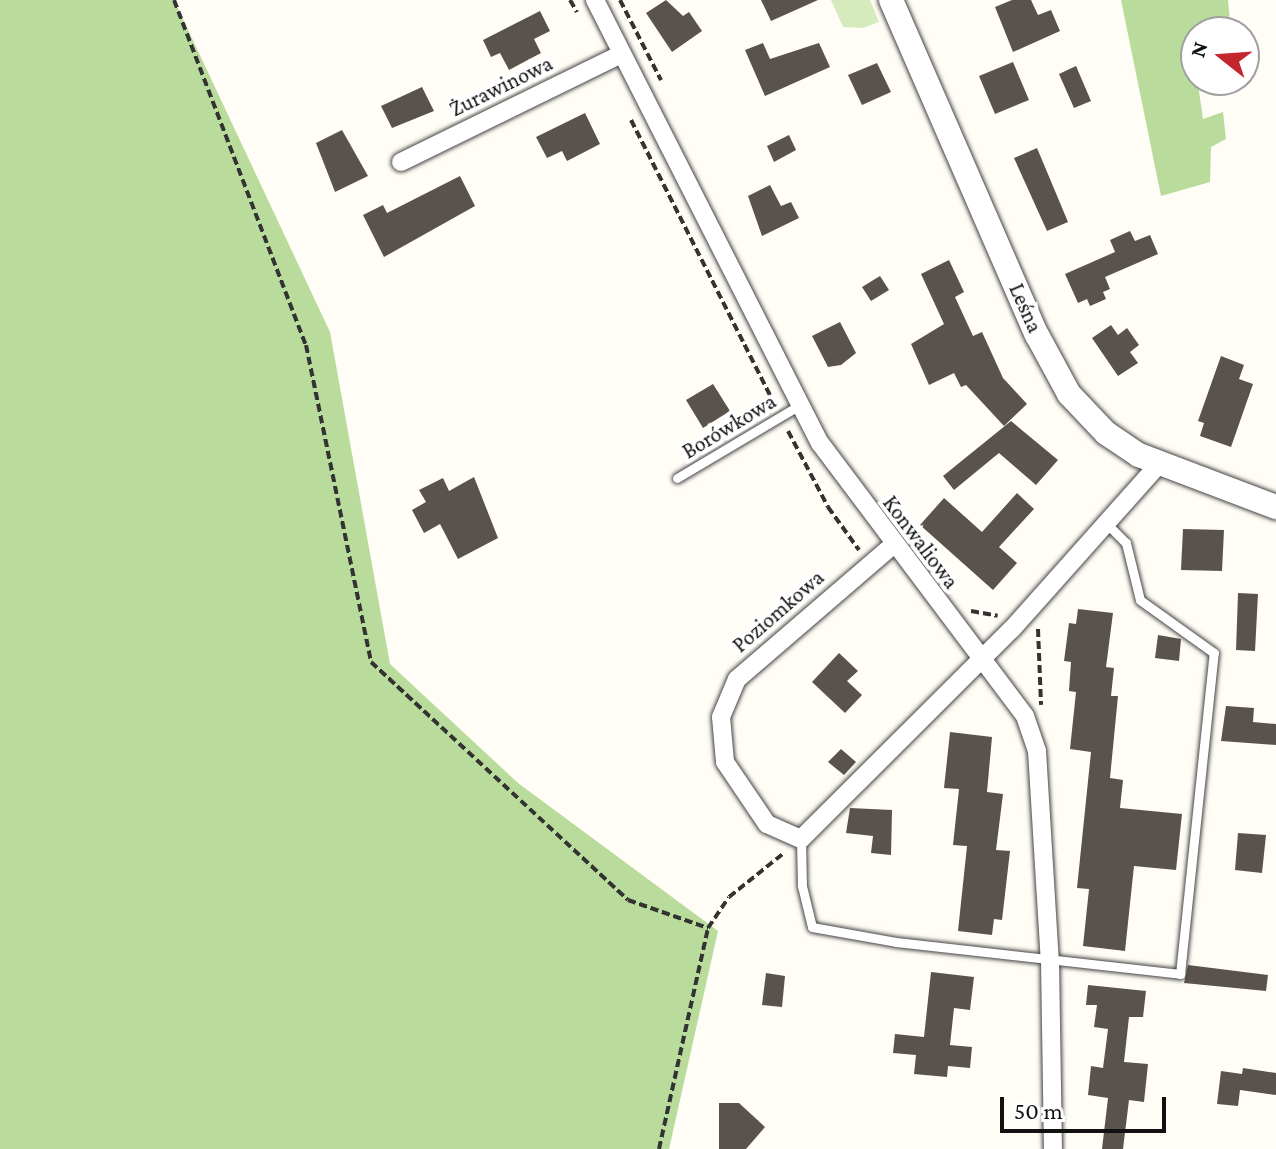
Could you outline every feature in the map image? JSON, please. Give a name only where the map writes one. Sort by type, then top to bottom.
[{"type":"street","name":"Konwaliowa","points":[[595,0],[800,405],[840,474],[1025,716],[1037,751],[1050,961],[1053,1149]]},
{"type":"street","name":"Leśna","points":[[891,0],[1058,378],[1106,433],[1159,464],[1276,507]]},
{"type":"street","name":"Żurawinowa","points":[[401,162],[621,54]]},
{"type":"street","points":[[801,839],[981,656],[1107,524],[1159,464]]},
{"type":"street","name":"Poziomkowa","points":[[801,839],[767,824],[725,762],[721,717],[737,679],[893,545]]},
{"type":"lane","name":"Borówkowa","points":[[677,478],[800,405]]},
{"type":"lane","points":[[801,839],[802,886],[812,927],[1050,961],[1180,974],[1214,653],[1140,600],[1126,543],[1107,524]]},
{"type":"path","points":[[174,0],[306,345],[371,662],[628,900],[708,928]]},
{"type":"path","points":[[620,0],[662,82]]},
{"type":"path","points":[[961,609],[998,616]]},
{"type":"path","points":[[1029,629],[1038,620],[1041,704],[1045,718]]},
{"type":"path","points":[[1033,697],[1041,704]]},
{"type":"path","points":[[659,1149],[708,928],[729,897],[801,839]]},
{"type":"green space","points":[[0,0],[174,0],[330,332],[390,664],[518,783],[718,931],[669,1149],[0,1149]]},
{"type":"green space","points":[[831,0],[870,0],[879,22],[863,28],[843,27]]},
{"type":"green space","points":[[1121,0],[1228,0],[1230,16],[1180,16],[1180,96],[1200,96],[1203,119],[1223,112],[1226,139],[1211,147],[1210,182],[1161,196]]},
{"type":"building","points":[[666,0],[683,16],[689,12],[702,31],[672,52],[646,13]]},
{"type":"building","points":[[761,0],[818,0],[771,21]]},
{"type":"building","points":[[1012,0],[1031,0],[1038,15],[1051,10],[1060,31],[1013,52],[995,7]]},
{"type":"building","points":[[540,11],[550,31],[534,39],[541,53],[509,70],[500,53],[491,57],[483,40]]},
{"type":"building","points":[[763,43],[770,59],[819,43],[830,67],[765,96],[745,50]]},
{"type":"building","points":[[1013,62],[1029,100],[995,114],[979,76]]},
{"type":"building","points":[[877,63],[891,92],[862,105],[848,75]]},
{"type":"building","points":[[1076,66],[1091,101],[1074,108],[1059,74]]},
{"type":"building","points":[[422,87],[434,111],[392,128],[381,106]]},
{"type":"building","points":[[585,113],[600,144],[567,161],[562,151],[547,158],[536,137]]},
{"type":"building","points":[[342,130],[368,176],[335,192],[316,143]]},
{"type":"building","points":[[789,135],[796,150],[774,162],[767,146]]},
{"type":"building","points":[[1037,148],[1068,222],[1047,231],[1014,158]]},
{"type":"building","points":[[460,176],[475,206],[384,257],[363,215],[383,205],[387,213]]},
{"type":"building","points":[[770,185],[781,206],[791,202],[799,218],[762,236],[748,196]]},
{"type":"building","points":[[1130,231],[1135,241],[1150,235],[1158,254],[1105,277],[1110,289],[1103,292],[1106,299],[1090,306],[1087,299],[1078,303],[1065,274],[1115,252],[1110,240]]},
{"type":"building","points":[[949,260],[964,292],[955,297],[973,336],[982,332],[1003,378],[1027,404],[1004,426],[966,385],[961,387],[954,373],[929,385],[911,344],[944,324],[921,274]]},
{"type":"building","points":[[880,276],[889,290],[871,301],[862,287]]},
{"type":"building","points":[[840,322],[856,353],[841,365],[828,367],[812,336]]},
{"type":"building","points":[[1111,325],[1118,335],[1127,328],[1139,345],[1130,352],[1138,363],[1118,376],[1092,338]]},
{"type":"building","points":[[1221,356],[1244,365],[1239,379],[1253,384],[1231,447],[1200,436],[1204,423],[1198,421]]},
{"type":"building","points":[[713,384],[730,411],[703,428],[686,400]]},
{"type":"building","points":[[1011,421],[1058,460],[1036,485],[999,453],[954,490],[943,476]]},
{"type":"building","points":[[474,477],[498,538],[458,559],[440,524],[424,533],[412,510],[426,502],[419,490],[443,478],[449,491]]},
{"type":"building","points":[[1017,493],[1034,509],[999,547],[1017,563],[993,590],[920,525],[944,498],[982,532]]},
{"type":"building","points":[[1183,529],[1224,530],[1222,571],[1181,570]]},
{"type":"building","points":[[1238,593],[1258,594],[1255,651],[1236,650]]},
{"type":"building","points":[[1078,609],[1113,613],[1106,667],[1114,668],[1111,696],[1118,696],[1110,778],[1123,780],[1120,808],[1182,814],[1176,870],[1134,866],[1125,951],[1083,946],[1089,889],[1077,888],[1091,752],[1070,749],[1076,692],[1069,691],[1071,662],[1064,661],[1069,623],[1076,624]]},
{"type":"building","points":[[1158,635],[1181,639],[1179,661],[1155,658]]},
{"type":"building","points":[[839,653],[858,671],[847,681],[862,695],[845,713],[812,682]]},
{"type":"building","points":[[1226,706],[1254,708],[1253,722],[1276,724],[1276,745],[1221,741]]},
{"type":"building","points":[[950,732],[992,737],[987,792],[1003,794],[996,850],[1010,851],[1002,920],[994,919],[992,935],[958,931],[967,846],[953,845],[959,789],[944,788]]},
{"type":"building","points":[[841,749],[856,762],[844,775],[828,762]]},
{"type":"building","points":[[850,808],[892,810],[891,855],[871,853],[873,836],[846,833]]},
{"type":"building","points":[[1238,833],[1266,835],[1262,873],[1235,870]]},
{"type":"building","points":[[1188,965],[1268,975],[1266,991],[1184,983]]},
{"type":"building","points":[[931,972],[974,977],[970,1010],[954,1008],[950,1045],[972,1047],[970,1068],[948,1066],[947,1077],[914,1074],[916,1055],[893,1053],[895,1034],[924,1037]]},
{"type":"building","points":[[766,973],[785,976],[782,1007],[762,1005]]},
{"type":"building","points":[[1088,985],[1146,991],[1143,1017],[1129,1017],[1124,1062],[1148,1064],[1144,1102],[1129,1100],[1123,1149],[1102,1149],[1108,1098],[1088,1095],[1091,1066],[1103,1068],[1108,1029],[1094,1027],[1097,1005],[1086,1005]]},
{"type":"building","points":[[1243,1068],[1276,1073],[1276,1095],[1240,1090],[1238,1106],[1217,1104],[1221,1071],[1242,1074]]},
{"type":"building","points":[[719,1103],[739,1103],[765,1127],[746,1149],[719,1149]]}]
